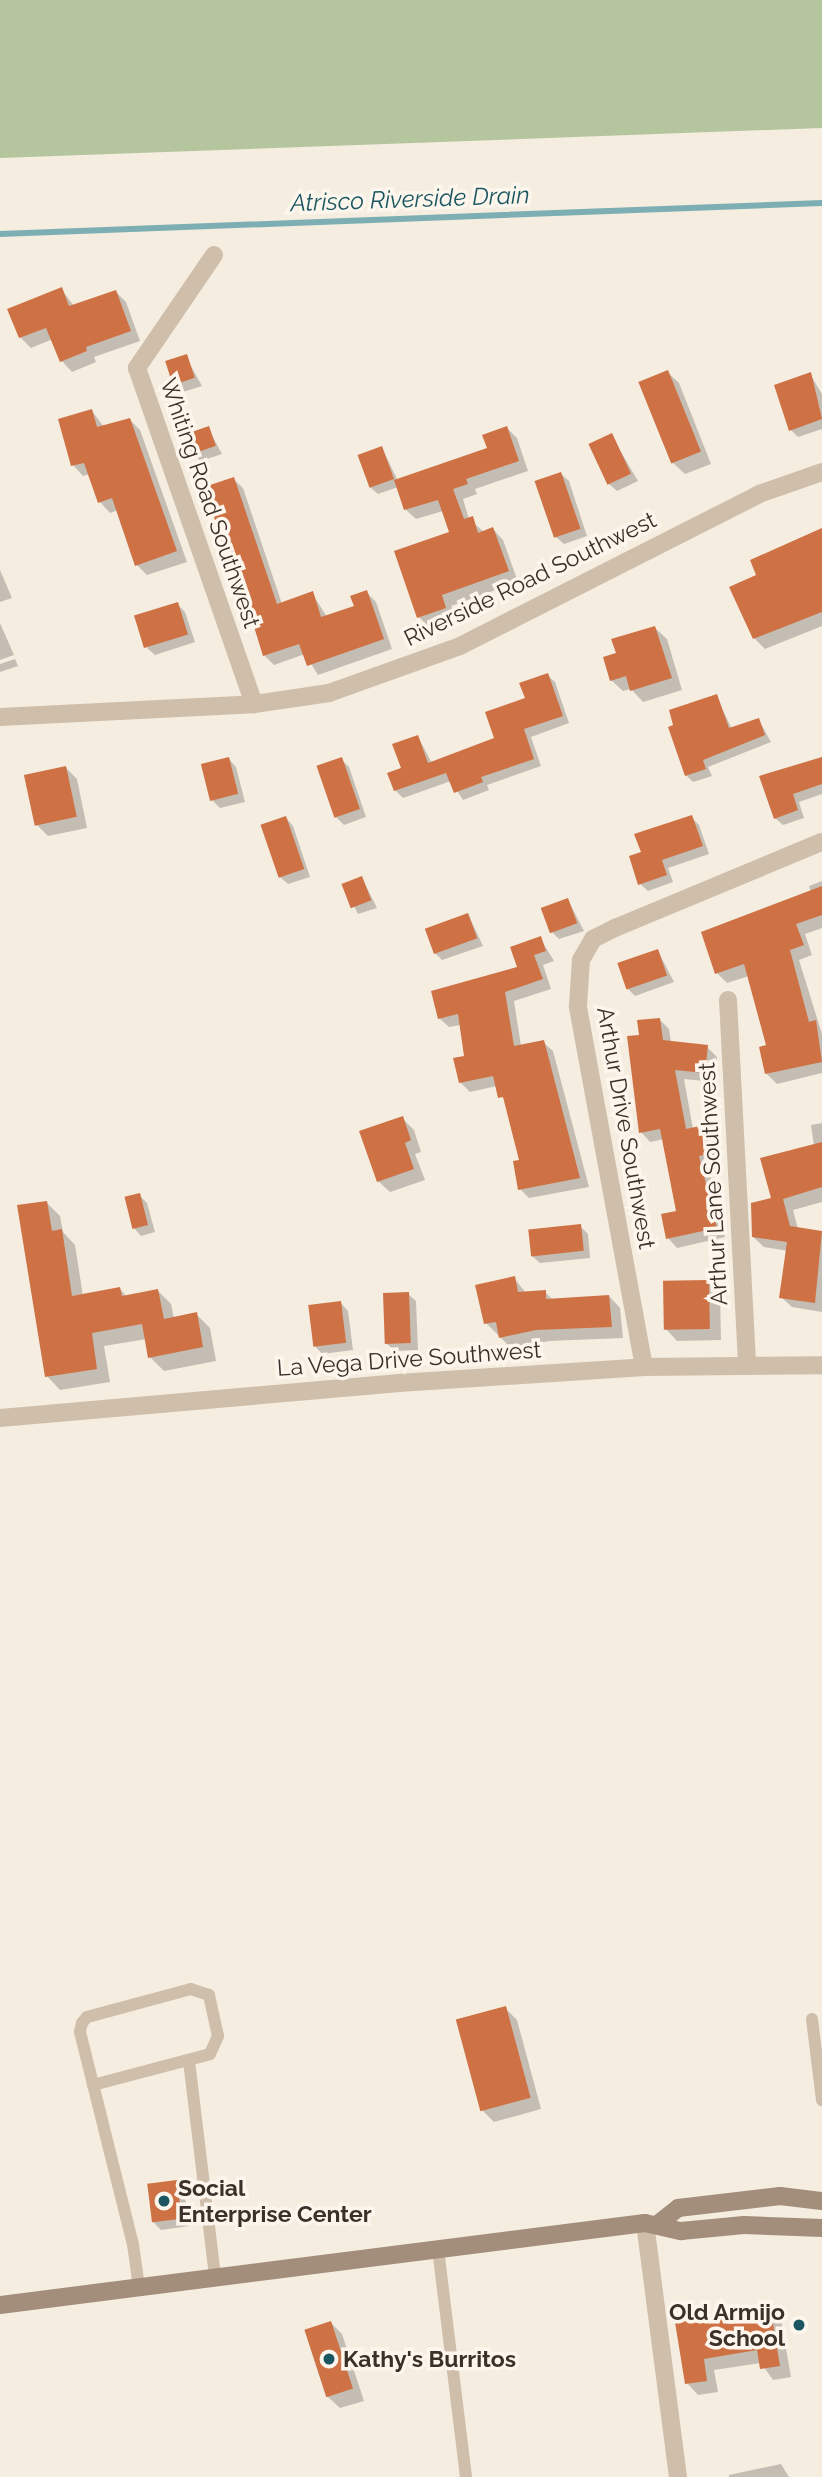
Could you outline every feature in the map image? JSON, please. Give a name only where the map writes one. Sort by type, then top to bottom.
[{"type":"main road","points":[[652,2223],[678,2208],[780,2196],[822,2201]]},
{"type":"main road","points":[[0,2305],[652,2223],[681,2231],[744,2225],[822,2228]]},
{"type":"street","name":"Whiting Road Southwest","points":[[214,255],[137,368],[254,704]]},
{"type":"street","name":"Riverside Road Southwest","points":[[0,717],[254,704],[329,692],[460,646],[751,498],[822,472]]},
{"type":"street","name":"Arthur Drive Southwest","points":[[644,1367],[578,1006],[580,960],[593,939],[615,928],[822,842]]},
{"type":"street","name":"Arthur Lane Southwest","points":[[728,1000],[747,1366]]},
{"type":"street","name":"La Vega Drive Southwest","points":[[0,1418],[399,1383],[644,1367],[822,1366]]},
{"type":"street","points":[[652,2223],[678,2477]]},
{"type":"lane","points":[[93,2085],[189,2061],[216,2048],[209,1995],[200,1989],[87,2017],[80,2032],[93,2085],[133,2244],[139,2287]]},
{"type":"lane","points":[[812,2019],[822,2100]]},
{"type":"lane","points":[[189,2061],[215,2277]]},
{"type":"lane","points":[[438,2249],[466,2477]]},
{"type":"green space","points":[[0,0],[822,0],[822,128],[0,158]]},
{"type":"building","points":[[62,287],[69,306],[116,290],[131,331],[86,347],[87,351],[60,362],[46,328],[19,338],[7,309]]},
{"type":"building","points":[[187,354],[195,378],[173,385],[165,361]]},
{"type":"building","points":[[668,370],[701,452],[671,464],[638,382]]},
{"type":"building","points":[[811,372],[822,419],[789,431],[774,385]]},
{"type":"building","points":[[92,409],[97,427],[130,418],[177,551],[135,566],[112,498],[98,503],[84,463],[71,466],[58,419]]},
{"type":"building","points":[[209,426],[216,446],[192,454],[185,434]]},
{"type":"building","points":[[507,426],[519,461],[466,479],[468,484],[453,489],[464,519],[473,516],[478,533],[493,527],[509,571],[442,595],[446,608],[417,618],[394,551],[449,532],[438,500],[404,510],[394,480],[487,448],[482,435]]},
{"type":"building","points":[[612,433],[631,474],[607,485],[588,444]]},
{"type":"building","points":[[382,446],[394,479],[370,488],[358,455]]},
{"type":"building","points":[[561,472],[581,529],[554,538],[535,481]]},
{"type":"building","points":[[234,477],[277,604],[313,591],[321,617],[354,606],[350,596],[367,590],[384,639],[307,666],[299,644],[263,656],[230,549],[225,550],[204,487]]},
{"type":"building","points":[[822,528],[822,612],[753,639],[729,587],[756,575],[750,560]]},
{"type":"building","points":[[178,602],[188,635],[144,648],[134,615]]},
{"type":"building","points":[[655,626],[672,678],[630,691],[626,676],[610,681],[603,657],[616,653],[611,639]]},
{"type":"building","points":[[548,673],[563,716],[524,729],[534,759],[481,777],[483,782],[454,793],[446,773],[394,791],[387,773],[401,768],[392,744],[418,735],[428,763],[494,738],[485,712],[525,698],[519,683]]},
{"type":"building","points":[[717,694],[729,728],[759,718],[765,735],[703,760],[706,769],[685,776],[668,727],[673,725],[669,710]]},
{"type":"building","points":[[229,757],[238,794],[210,801],[201,764]]},
{"type":"building","points":[[342,757],[360,809],[334,818],[316,766]]},
{"type":"building","points":[[822,757],[822,784],[793,794],[798,810],[774,819],[759,776]]},
{"type":"building","points":[[66,766],[77,817],[35,826],[24,775]]},
{"type":"building","points":[[692,815],[703,846],[662,860],[667,875],[638,885],[629,856],[641,852],[634,834]]},
{"type":"building","points":[[286,816],[304,869],[279,878],[260,825]]},
{"type":"building","points":[[362,876],[371,900],[351,908],[341,884]]},
{"type":"building","points":[[822,886],[822,915],[796,924],[804,945],[790,950],[809,1022],[816,1020],[822,1062],[765,1074],[759,1047],[766,1045],[744,964],[715,974],[701,932]]},
{"type":"building","points":[[568,898],[577,923],[550,933],[541,908]]},
{"type":"building","points":[[468,913],[477,938],[434,954],[425,929]]},
{"type":"building","points":[[541,936],[546,951],[534,955],[543,979],[505,992],[514,1046],[544,1040],[580,1178],[518,1190],[513,1161],[519,1160],[503,1097],[498,1098],[493,1076],[459,1083],[453,1058],[464,1056],[458,1014],[438,1019],[431,991],[517,967],[510,947]]},
{"type":"building","points":[[658,949],[667,975],[626,989],[617,963]]},
{"type":"building","points":[[660,1018],[663,1040],[708,1045],[705,1073],[675,1070],[686,1129],[705,1125],[711,1154],[699,1156],[717,1228],[666,1239],[661,1214],[676,1211],[660,1129],[639,1133],[627,1036],[639,1035],[637,1020]]},
{"type":"building","points":[[403,1116],[411,1140],[405,1143],[414,1169],[377,1182],[359,1131]]},
{"type":"building","points":[[822,1142],[822,1187],[783,1199],[790,1226],[822,1231],[815,1303],[779,1298],[787,1242],[752,1237],[751,1203],[771,1198],[760,1158]]},
{"type":"building","points":[[140,1193],[148,1225],[132,1229],[124,1197]]},
{"type":"building","points":[[47,1201],[52,1231],[62,1229],[72,1296],[120,1287],[122,1296],[158,1289],[164,1319],[197,1312],[203,1347],[148,1358],[142,1324],[92,1333],[97,1369],[45,1377],[17,1205]]},
{"type":"building","points":[[581,1224],[584,1251],[531,1256],[528,1230]]},
{"type":"building","points":[[515,1276],[518,1292],[546,1290],[546,1299],[609,1295],[612,1327],[536,1330],[499,1338],[496,1322],[484,1324],[475,1285]]},
{"type":"building","points":[[709,1280],[710,1329],[664,1330],[663,1281]]},
{"type":"building","points":[[409,1292],[411,1343],[385,1344],[383,1293]]},
{"type":"building","points":[[341,1301],[346,1343],[313,1347],[308,1305]]},
{"type":"building","points":[[506,2006],[531,2098],[480,2111],[456,2019]]},
{"type":"building","name":"Social Enterprise Center","points":[[177,2180],[182,2219],[152,2222],[147,2184]]},
{"type":"building","points":[[770,2306],[780,2366],[760,2369],[757,2350],[704,2359],[707,2381],[685,2384],[675,2322]]},
{"type":"building","name":"Kathy's Burritos","points":[[331,2321],[353,2389],[326,2397],[304,2330]]},
{"type":"waterway","name":"Atrisco Riverside Drain","points":[[0,234],[822,203]]},
{"type":"place","name":"Social Enterprise Center","points":[[164,2201]]},
{"type":"place","name":"Old Armijo School","points":[[799,2325]]},
{"type":"place","name":"Kathy's Burritos","points":[[329,2359]]}]
